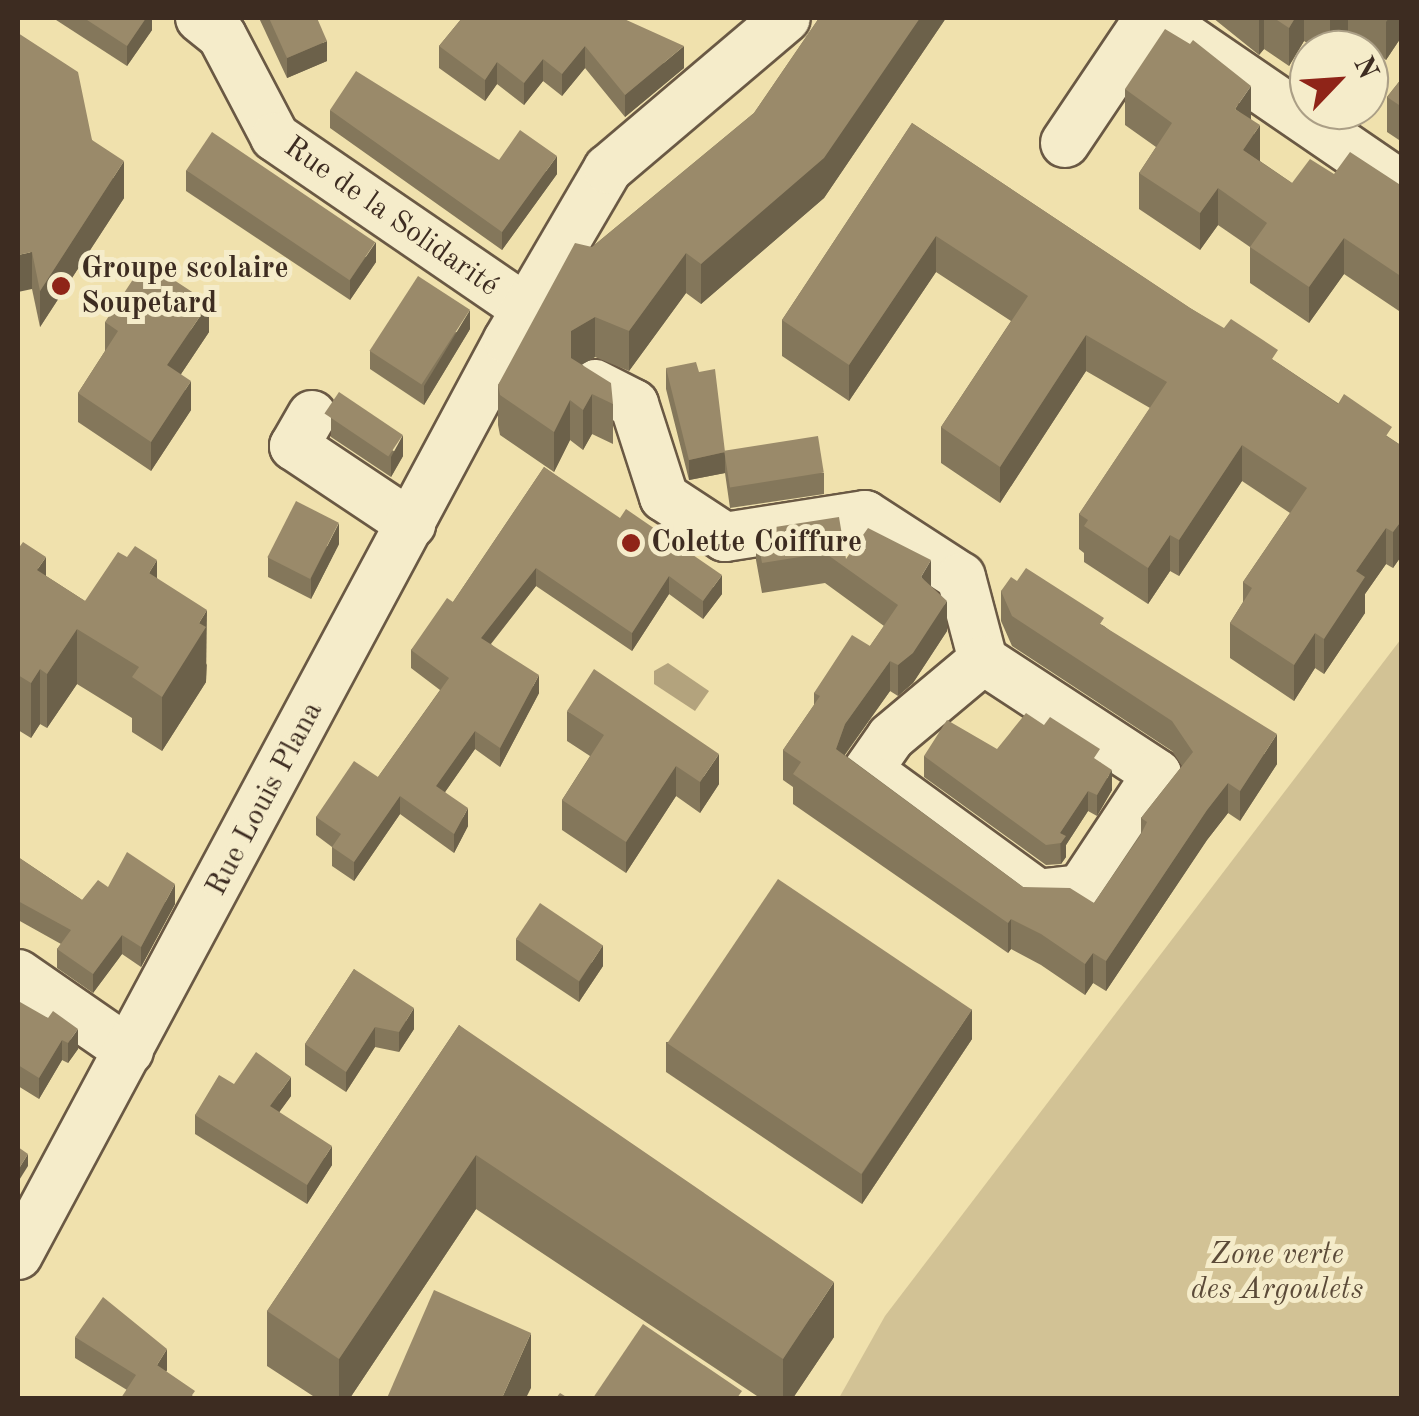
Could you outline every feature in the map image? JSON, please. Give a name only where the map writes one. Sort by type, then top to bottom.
[{"type":"street","name":"Rue de la Solidarité","points":[[200,18],[222,36],[275,137],[524,335]]},
{"type":"street","name":"Rue Louis Plana","points":[[18,1255],[411,524],[524,335],[608,169],[786,18]]},
{"type":"street","points":[[1065,143],[1153,18],[1402,186]]},
{"type":"street","points":[[595,384],[634,404],[664,497],[725,537],[865,515],[961,576],[983,660],[1157,774],[1081,889],[1038,894],[868,770],[890,737],[983,660]]},
{"type":"street","points":[[312,415],[294,446],[411,524]]},
{"type":"street","points":[[18,974],[130,1052]]},
{"type":"green space","name":"Zone verte des Argoulets","points":[[1401,639],[1401,1398],[839,1398],[885,1316]]},
{"type":"shaded area","points":[[668,663],[709,691],[695,711],[654,684],[654,671]]},
{"type":"building","points":[[84,18],[146,18],[127,46]]},
{"type":"building","points":[[269,18],[317,18],[327,41],[287,58]]},
{"type":"building","points":[[462,18],[622,18],[684,46],[625,95],[585,46],[562,74],[543,59],[524,83],[497,62],[485,80],[439,46]]},
{"type":"building","points":[[819,18],[920,18],[824,158],[701,264],[686,253],[629,331],[595,317],[571,331],[571,358],[611,383],[613,404],[592,394],[583,410],[570,400],[554,432],[500,395],[498,385],[575,243],[592,247],[754,113]]},
{"type":"building","points":[[1274,18],[1295,18],[1289,28]]},
{"type":"building","points":[[1165,29],[1190,44],[1193,40],[1251,86],[1235,109],[1260,125],[1243,150],[1292,183],[1310,159],[1334,174],[1350,152],[1402,186],[1402,277],[1344,238],[1309,287],[1250,247],[1267,223],[1218,188],[1200,213],[1139,173],[1172,123],[1125,89]]},
{"type":"building","points":[[18,33],[78,72],[92,140],[124,161],[40,291],[32,252],[18,255]]},
{"type":"building","points":[[356,71],[499,160],[520,130],[557,156],[502,232],[330,110]]},
{"type":"building","points":[[1402,78],[1402,107],[1389,94]]},
{"type":"building","points":[[912,123],[1190,308],[1224,328],[1231,319],[1278,350],[1272,359],[1338,404],[1344,394],[1392,427],[1386,436],[1402,446],[1402,520],[1393,532],[1386,528],[1356,571],[1365,577],[1324,639],[1315,633],[1294,665],[1230,623],[1252,588],[1243,582],[1307,488],[1242,445],[1179,540],[1170,535],[1148,568],[1084,526],[1088,520],[1079,514],[1167,382],[1086,335],[1000,467],[941,427],[1028,296],[936,236],[849,365],[782,320]]},
{"type":"building","points":[[212,132],[375,242],[350,280],[186,170]]},
{"type":"building","points":[[145,261],[209,303],[167,365],[191,381],[151,442],[78,393],[118,331],[105,322]]},
{"type":"building","points":[[418,276],[470,310],[422,384],[370,351]]},
{"type":"building","points":[[696,362],[699,372],[715,369],[725,452],[689,460],[666,368]]},
{"type":"building","points":[[339,392],[403,435],[388,457],[324,414]]},
{"type":"building","points":[[818,436],[824,473],[730,487],[724,451]]},
{"type":"building","points":[[544,467],[620,518],[626,509],[722,575],[703,601],[669,576],[632,633],[536,568],[481,638],[539,675],[500,748],[475,731],[436,786],[468,808],[454,834],[400,796],[354,862],[332,847],[341,834],[316,817],[354,761],[378,777],[449,678],[411,650],[447,598],[453,602]]},
{"type":"building","points":[[296,501],[339,523],[310,579],[267,557]]},
{"type":"building","points":[[839,517],[846,559],[868,528],[931,560],[921,577],[947,601],[913,653],[898,665],[890,661],[845,724],[836,749],[1023,887],[1070,888],[1094,903],[1140,836],[1147,822],[1141,818],[1193,752],[1172,721],[1012,616],[1001,591],[1011,577],[1017,581],[1026,568],[1104,618],[1100,624],[1277,734],[1240,791],[1228,783],[1207,810],[1106,961],[1093,953],[1085,964],[1041,934],[1011,919],[1008,923],[793,774],[801,762],[783,750],[820,696],[814,693],[852,635],[870,646],[898,605],[825,553],[762,563],[756,530]]},
{"type":"building","points":[[23,542],[46,557],[37,570],[85,601],[118,552],[127,557],[135,546],[157,560],[149,573],[207,610],[199,623],[206,627],[162,697],[132,677],[139,667],[77,629],[47,674],[40,669],[31,683],[18,675],[18,549]]},
{"type":"building","points":[[594,669],[719,754],[700,782],[676,766],[626,842],[562,800],[604,735],[567,711]]},
{"type":"building","points":[[1026,713],[1044,725],[1050,717],[1100,749],[1094,758],[1112,770],[1097,795],[1088,791],[1060,833],[1066,836],[1061,843],[1046,845],[924,756],[947,720],[997,749]]},
{"type":"building","points":[[127,852],[175,884],[141,947],[122,935],[93,974],[57,949],[71,930],[18,901],[18,857],[82,900],[98,880],[108,887]]},
{"type":"building","points":[[778,879],[972,1010],[861,1174],[667,1043]]},
{"type":"building","points":[[540,903],[603,945],[579,981],[516,939]]},
{"type":"building","points":[[354,969],[414,1008],[399,1032],[375,1027],[346,1072],[305,1044]]},
{"type":"building","points":[[20,1002],[48,1018],[53,1011],[78,1029],[68,1043],[62,1040],[39,1078],[18,1065]]},
{"type":"building","points":[[459,1025],[834,1282],[783,1359],[476,1155],[339,1359],[267,1311]]},
{"type":"building","points":[[256,1052],[291,1077],[270,1106],[332,1146],[307,1185],[195,1115],[219,1075],[234,1084]]},
{"type":"building","points":[[18,1147],[28,1154],[18,1170]]},
{"type":"building","points":[[434,1290],[531,1333],[502,1398],[387,1398]]},
{"type":"building","points":[[103,1297],[167,1349],[157,1365],[195,1391],[190,1398],[121,1398],[136,1375],[75,1337]]},
{"type":"building","points":[[643,1324],[742,1391],[737,1398],[593,1398]]},
{"type":"place","name":"Groupe scolaire Soupetard","points":[[61,286]]},
{"type":"place","name":"Colette Coiffure","points":[[631,543]]}]
